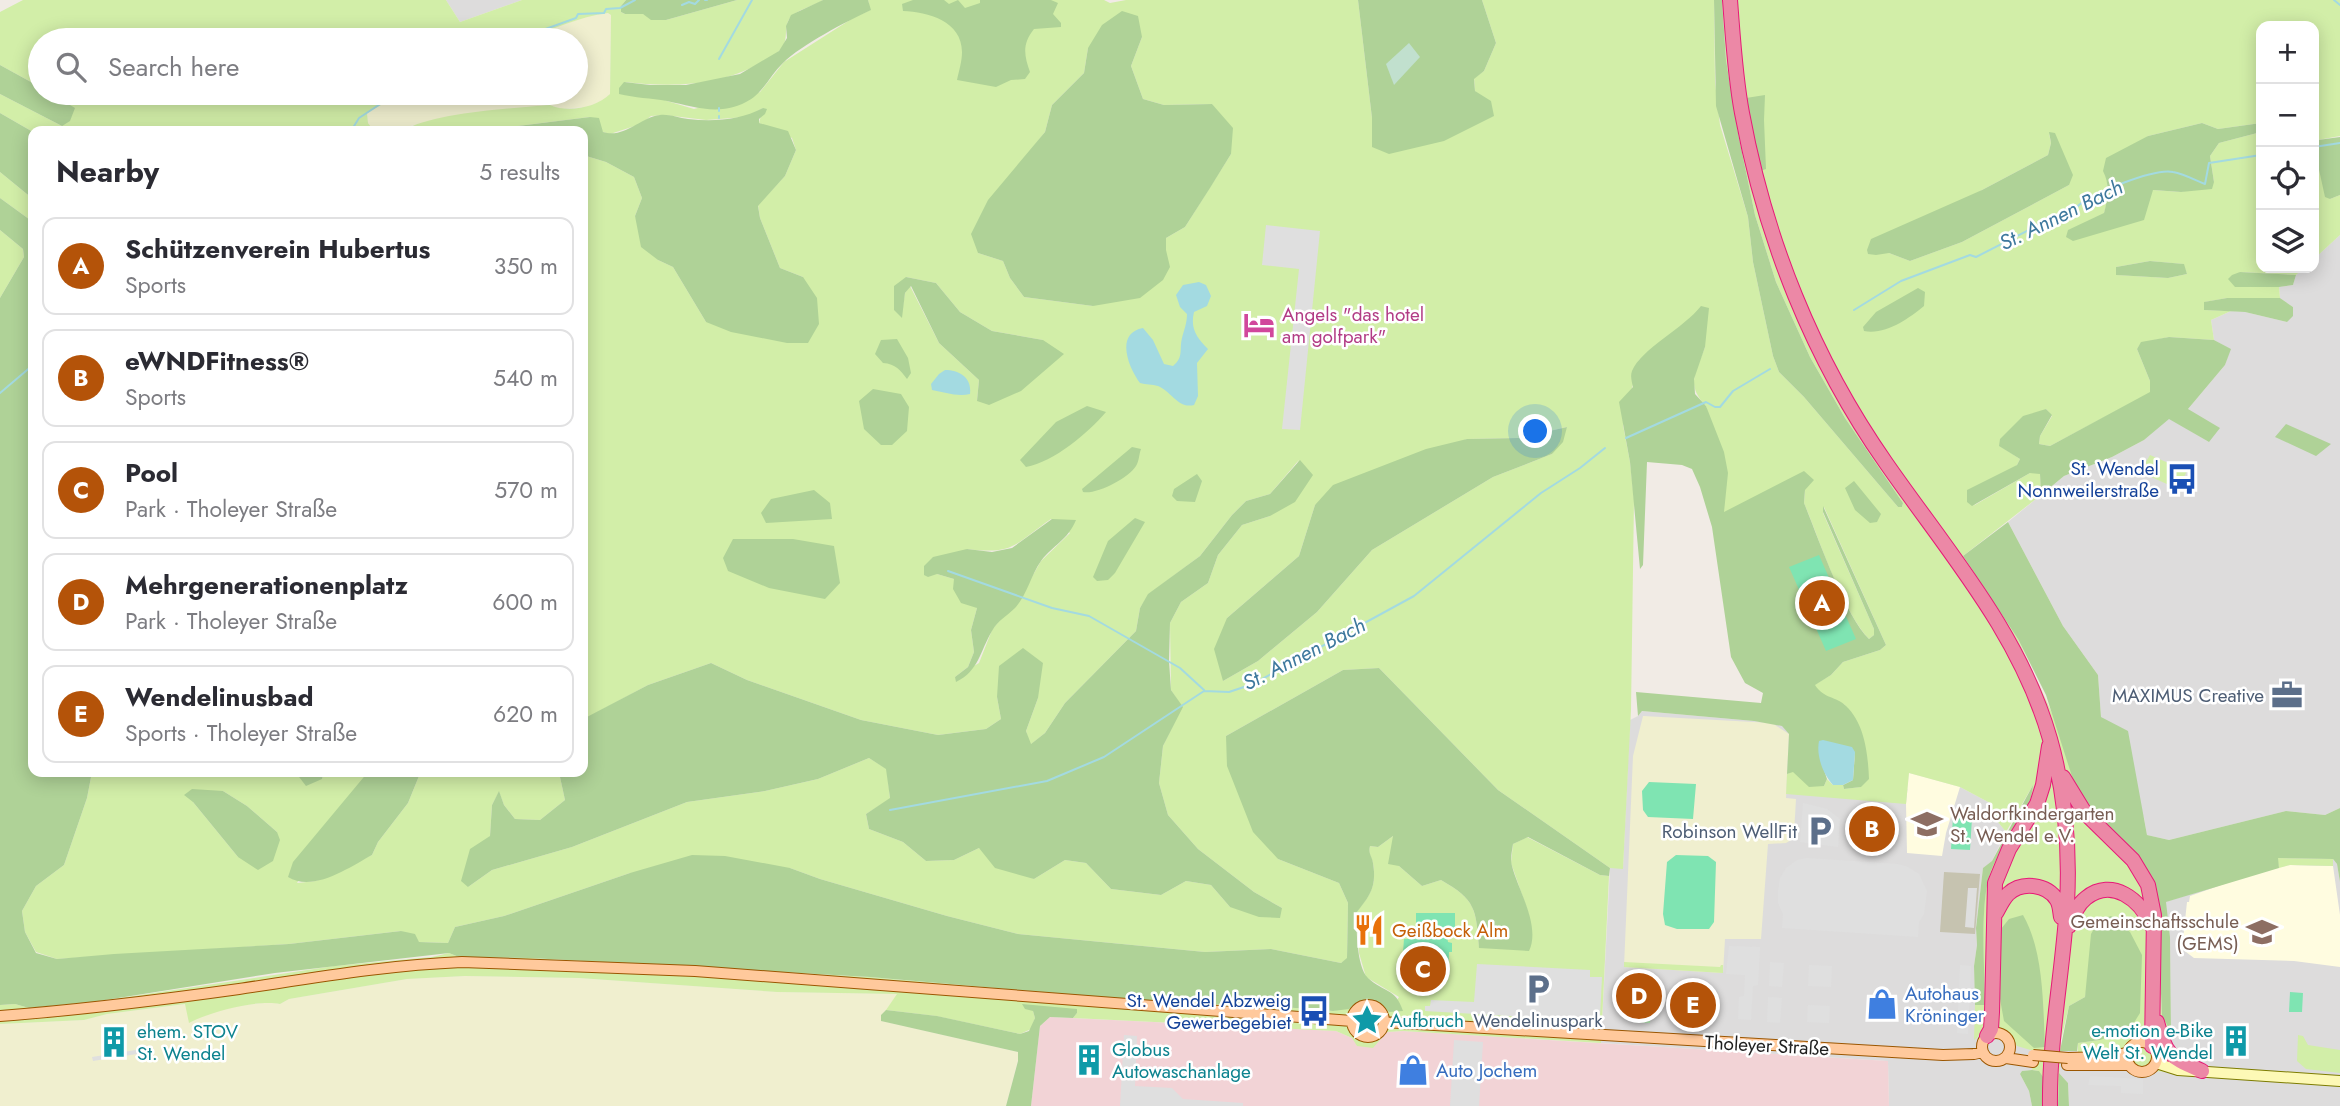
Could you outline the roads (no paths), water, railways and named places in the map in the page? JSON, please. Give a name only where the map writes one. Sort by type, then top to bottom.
[{"type":"highway","points":[[1730,0],[1741,110],[1754,170],[1771,230],[1812,335],[1857,418],[2001,626],[2030,684],[2050,738],[2065,820],[2068,865],[2064,940],[2053,1032],[2050,1106]]},
{"type":"highway","points":[[1994,1035],[1996,1027],[1992,1012],[1995,883],[2009,849],[2037,804],[2043,785],[2050,738]]},
{"type":"highway","points":[[2056,767],[2085,813],[2133,860],[2141,872],[2151,899],[2154,915],[2153,1007],[2148,1044]]},
{"type":"highway","points":[[1995,915],[2007,895],[2014,889],[2024,886],[2041,888],[2051,893],[2057,901],[2064,940]]},
{"type":"highway","points":[[2064,940],[2081,902],[2104,890],[2121,892],[2131,897],[2147,916],[2153,930]]},
{"type":"highway","points":[[2153,1007],[2167,1051],[2202,1072]]},
{"type":"main road","points":[[0,1016],[44,1013],[429,963],[462,962],[708,972],[1352,1021]]},
{"type":"main road","points":[[1366,1005],[1378,1010],[1384,1022],[1377,1034],[1368,1037],[1356,1032],[1352,1021],[1354,1012],[1366,1005]]},
{"type":"main road","name":"Tholeyer Straße","points":[[1384,1022],[1942,1055],[1983,1052]]},
{"type":"main road","points":[[2033,1059],[2011,1045],[2007,1038],[1994,1035],[1983,1042],[1983,1052],[1993,1062],[2006,1058],[2068,1061],[2107,1057],[2127,1053],[2133,1045],[2148,1044],[2157,1054],[2150,1070],[2141,1072],[2120,1063],[2084,1067],[2068,1061]]},
{"type":"main road","points":[[2006,1058],[2011,1045]]},
{"type":"main road","points":[[2127,1053],[2129,1065]]},
{"type":"main road","points":[[2155,1063],[2178,1070],[2340,1081]]},
{"type":"water","points":[[1199,282],[1206,285],[1211,296],[1207,306],[1194,312],[1193,323],[1198,337],[1208,349],[1197,363],[1198,396],[1194,405],[1188,406],[1158,386],[1140,383],[1131,368],[1126,351],[1129,336],[1143,328],[1153,340],[1164,364],[1173,366],[1180,356],[1187,317],[1176,295],[1183,285]]},
{"type":"water","points":[[945,370],[964,376],[969,384],[970,394],[955,395],[932,390],[931,384]]},
{"type":"water","points":[[1819,741],[1852,747],[1855,752],[1853,780],[1843,785],[1833,785],[1829,781],[1819,753]]},
{"type":"waterway","points":[[548,28],[576,18],[578,14],[604,13],[606,9],[620,8],[635,0]]},
{"type":"waterway","points":[[682,5],[689,2],[695,4],[699,0]]},
{"type":"waterway","points":[[719,59],[752,0]]},
{"type":"waterway","points":[[2334,0],[2340,5]]},
{"type":"waterway","points":[[354,126],[359,118],[379,105]]},
{"type":"waterway","name":"St. Annen Bach","points":[[2319,146],[2340,143]]},
{"type":"waterway","name":"St. Annen Bach","points":[[1854,310],[1901,281],[1970,255],[1976,257],[2122,183],[2152,174],[2173,172],[2205,184],[2209,163],[2256,156]]},
{"type":"waterway","points":[[0,393],[28,369]]},
{"type":"waterway","name":"St. Annen Bach","points":[[1626,438],[1706,402],[1720,407],[1733,391],[1770,369]]},
{"type":"waterway","name":"St. Annen Bach","points":[[890,810],[1047,781],[1104,757],[1204,691],[1229,692],[1253,684],[1414,596],[1541,493],[1605,448]]},
{"type":"waterway","points":[[948,571],[1052,608],[1089,616],[1180,668],[1204,690]]},
{"type":"place","name":"Angels \"das hotel am golfpark\"","points":[[1259,325]]},
{"type":"place","name":"St. Wendel Nonnweilerstraße","points":[[2182,479]]},
{"type":"place","name":"Schützenverein Hubertus","points":[[1822,603]]},
{"type":"place","name":"MAXIMUS Creative","points":[[2287,695]]},
{"type":"place","name":"Waldorfkindergarten St. Wendel e.V.","points":[[1927,824]]},
{"type":"place","name":"eWNDFitness®","points":[[1872,829]]},
{"type":"place","name":"Robinson WellFit","points":[[1820,831]]},
{"type":"place","name":"Geißbock Alm","points":[[1369,930]]},
{"type":"place","name":"Gemeinschaftsschule (GEMS)","points":[[2262,932]]},
{"type":"place","name":"Pool","points":[[1423,969]]},
{"type":"place","name":"Wendelinuspark","points":[[1538,989]]},
{"type":"place","name":"Mehrgenerationenplatz","points":[[1639,996]]},
{"type":"place","name":"Autohaus Kröninger","points":[[1882,1004]]},
{"type":"place","name":"Wendelinusbad","points":[[1693,1005]]},
{"type":"place","name":"St. Wendel Abzweig Gewerbegebiet","points":[[1314,1011]]},
{"type":"place","name":"Aufbruch","points":[[1367,1020]]},
{"type":"place","name":"e-motion e-Bike Welt St. Wendel","points":[[2236,1041]]},
{"type":"place","name":"ehem. STOV St. Wendel","points":[[114,1042]]},
{"type":"place","name":"Globus Autowaschanlage","points":[[1089,1060]]},
{"type":"place","name":"Auto Jochem","points":[[1413,1070]]}]
